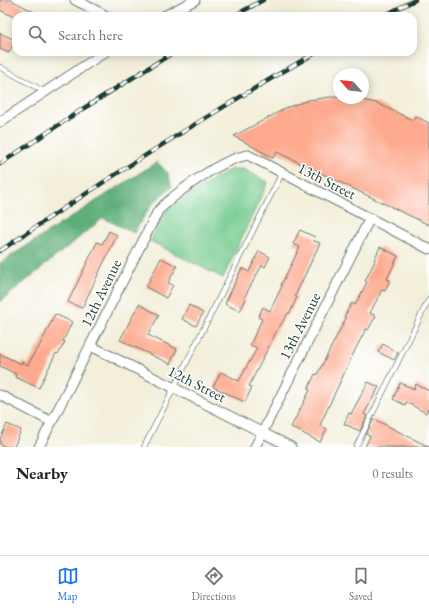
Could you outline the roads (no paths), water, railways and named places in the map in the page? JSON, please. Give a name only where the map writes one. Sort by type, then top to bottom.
[{"type":"street","points":[[75,0],[99,12]]},
{"type":"street","points":[[172,12],[195,0]]},
{"type":"street","points":[[0,122],[98,56]]},
{"type":"street","name":"13th Street","points":[[211,171],[240,156],[248,155],[429,249]]},
{"type":"street","name":"12th Avenue","points":[[39,447],[158,211],[168,200],[211,171]]},
{"type":"street","name":"13th Avenue","points":[[255,447],[370,218]]},
{"type":"street","name":"12th Street","points":[[91,346],[291,447]]},
{"type":"street","points":[[0,395],[52,422]]},
{"type":"lane","points":[[0,68],[45,92]]},
{"type":"lane","points":[[144,447],[282,173]]},
{"type":"lane","points":[[356,447],[429,299]]},
{"type":"railway","points":[[241,12],[263,0]]},
{"type":"railway","points":[[391,12],[415,0]]},
{"type":"railway","points":[[0,164],[81,110],[168,56]]},
{"type":"railway","points":[[0,251],[156,148],[310,56]]}]
